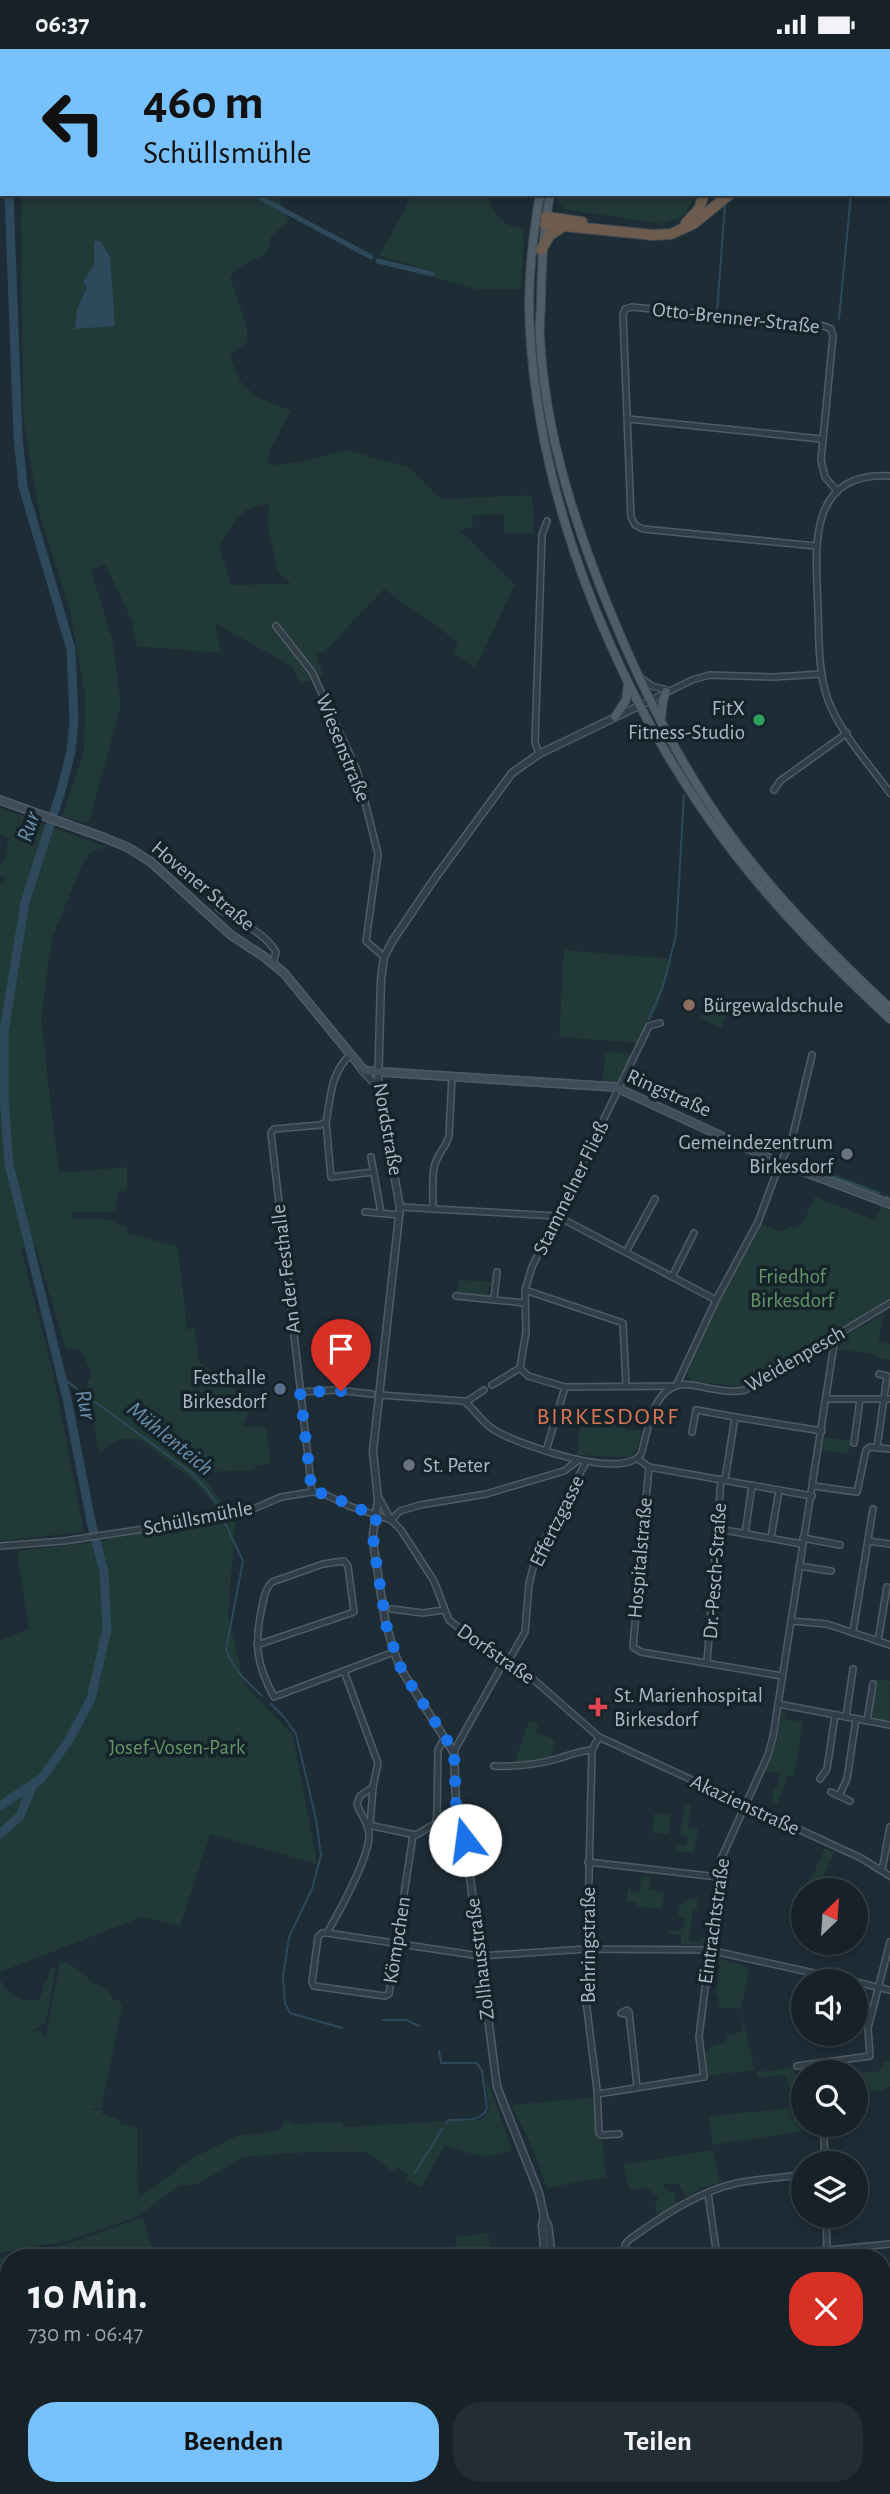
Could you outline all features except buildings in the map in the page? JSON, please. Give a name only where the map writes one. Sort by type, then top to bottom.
[{"type":"highway","points":[[541,220],[653,231],[674,229],[688,222],[699,209],[703,196]]},
{"type":"highway","points":[[541,220],[562,227],[671,235],[693,224],[728,196]]},
{"type":"highway","points":[[541,250],[550,235],[562,227]]},
{"type":"main road","points":[[540,196],[539,335],[562,470],[588,553],[636,672],[649,701],[719,818],[762,875],[821,942],[890,1008]]},
{"type":"main road","points":[[549,196],[530,264],[530,331],[543,427],[555,482],[577,557],[608,640],[639,705],[696,801],[749,872],[816,947],[890,1019]]},
{"type":"main road","points":[[615,717],[626,700],[628,683]]},
{"type":"main road","points":[[661,722],[661,712],[668,692]]},
{"type":"main road","name":"Hovener Straße","points":[[0,800],[129,848],[150,862],[231,935],[273,963],[294,984],[360,1067]]},
{"type":"main road","points":[[360,1067],[378,1072]]},
{"type":"main road","name":"Ringstraße","points":[[378,1072],[619,1088],[780,1163],[890,1204]]},
{"type":"street","name":"Otto-Brenner-Straße","points":[[817,546],[639,528],[631,517],[623,315],[625,309],[632,306],[824,326],[831,329],[833,336],[821,439]]},
{"type":"street","points":[[628,419],[821,439],[822,468],[837,491]]},
{"type":"street","points":[[890,476],[860,478],[837,491],[822,514],[817,546],[822,674],[827,698],[847,733],[890,793]]},
{"type":"street","points":[[539,754],[535,742],[542,535],[547,521]]},
{"type":"street","name":"Wiesenstraße","points":[[276,626],[312,672],[357,770],[378,854],[366,941],[384,957]]},
{"type":"street","points":[[636,672],[648,684],[668,692]]},
{"type":"street","points":[[649,701],[692,680],[709,675],[774,677],[822,674]]},
{"type":"street","name":"Nordstraße","points":[[377,1515],[378,1496],[373,1454],[400,1211],[378,1087],[384,957],[435,878],[504,780],[539,754],[649,701]]},
{"type":"street","points":[[774,790],[780,781],[847,733]]},
{"type":"street","name":"Hovener Straße","points":[[218,908],[266,938],[276,952],[273,963]]},
{"type":"street","name":"Stammelner Fließ","points":[[520,1368],[526,1332],[525,1290],[532,1267],[649,1026],[660,1023]]},
{"type":"street","points":[[350,1055],[335,1074],[328,1097],[326,1122],[331,1177],[374,1172]]},
{"type":"street","points":[[466,1402],[482,1421],[495,1431],[546,1451],[586,1462],[629,1463],[638,1459],[654,1411],[666,1393],[676,1386],[716,1300],[758,1222],[780,1163],[794,1135],[812,1055]]},
{"type":"street","points":[[360,1067],[378,1087]]},
{"type":"street","points":[[433,1209],[434,1167],[449,1136],[452,1076]]},
{"type":"street","name":"An der Festhalle","points":[[312,1492],[278,1208],[272,1130],[326,1122]]},
{"type":"street","points":[[371,1157],[381,1213]]},
{"type":"street","points":[[626,1252],[655,1199]]},
{"type":"street","points":[[365,1212],[433,1209],[557,1216],[716,1300]]},
{"type":"street","points":[[672,1277],[694,1234]]},
{"type":"street","points":[[494,1298],[497,1272]]},
{"type":"street","points":[[525,1290],[621,1322],[626,1385]]},
{"type":"street","points":[[456,1296],[525,1303]]},
{"type":"street","name":"Weidenpesch","points":[[520,1368],[528,1376],[565,1387],[689,1385],[729,1391],[745,1390],[890,1303]]},
{"type":"street","name":"Eintrachtstraße","points":[[637,2087],[704,2077],[699,2037],[722,1853],[768,1755],[773,1737],[835,1338]]},
{"type":"street","points":[[492,1385],[520,1368]]},
{"type":"street","points":[[877,1448],[888,1376],[878,1374]]},
{"type":"street","points":[[546,1451],[565,1387]]},
{"type":"street","points":[[300,1392],[336,1390],[372,1394]]},
{"type":"street","points":[[380,1395],[466,1402],[484,1390]]},
{"type":"street","points":[[827,1399],[886,1399]]},
{"type":"street","points":[[854,1443],[860,1399]]},
{"type":"street","points":[[692,1432],[696,1410],[822,1431]]},
{"type":"street","name":"Dr.-Pesch-Straße","points":[[708,1663],[723,1480],[735,1417]]},
{"type":"street","points":[[813,1486],[857,1492],[866,1450],[870,1447],[890,1449]]},
{"type":"street","points":[[638,1459],[649,1467],[811,1496]]},
{"type":"street","points":[[312,1492],[322,1493],[349,1506],[391,1520],[400,1511],[424,1504],[486,1494],[564,1471],[577,1461]]},
{"type":"street","name":"Effertzgasse","points":[[454,1751],[525,1632],[529,1584],[536,1556],[586,1462]]},
{"type":"street","name":"Hospitalstraße","points":[[649,1467],[633,1645],[635,1650],[708,1663]]},
{"type":"street","points":[[745,1534],[752,1485]]},
{"type":"street","points":[[771,1538],[779,1490]]},
{"type":"street","name":"Schüllsmühle","points":[[0,1546],[57,1542],[219,1518],[253,1510],[281,1497],[312,1492]]},
{"type":"street","name":"Dorfstraße","points":[[378,1496],[391,1520],[434,1581],[444,1610],[456,1628],[525,1672],[599,1737]]},
{"type":"street","points":[[853,1632],[873,1509]]},
{"type":"street","points":[[377,1515],[373,1534],[374,1548],[385,1620],[394,1653],[402,1671],[454,1751]]},
{"type":"street","points":[[719,1529],[771,1538],[840,1545]]},
{"type":"street","points":[[868,1541],[890,1544]]},
{"type":"street","points":[[257,1645],[352,1613],[355,1609],[348,1566],[344,1561],[323,1564],[269,1584],[259,1620],[257,1645],[262,1672],[274,1697],[394,1653]]},
{"type":"street","points":[[799,1566],[831,1571]]},
{"type":"street","points":[[878,1641],[887,1587]]},
{"type":"street","points":[[392,1609],[423,1613],[444,1610]]},
{"type":"street","points":[[791,1621],[827,1624],[890,1645]]},
{"type":"street","points":[[708,1663],[782,1676]]},
{"type":"street","points":[[846,1717],[853,1669]]},
{"type":"street","points":[[344,1671],[379,1763],[363,1859],[327,1933],[480,1956],[586,1949],[709,1949],[797,1969]]},
{"type":"street","points":[[867,1721],[873,1684]]},
{"type":"street","points":[[778,1704],[890,1725]]},
{"type":"street","points":[[820,1779],[827,1769],[835,1715]]},
{"type":"street","points":[[839,1796],[846,1779],[856,1719]]},
{"type":"street","points":[[435,1825],[438,1750],[445,1737]]},
{"type":"street","name":"Behringstraße","points":[[599,1737],[592,1750],[586,2001],[598,2094],[599,2133],[619,2134]]},
{"type":"street","name":"Akazienstraße","points":[[599,1737],[861,1858],[890,1876]]},
{"type":"street","points":[[494,1766],[511,1766],[561,1757],[574,1751],[592,1750]]},
{"type":"street","name":"Zollhausstraße","points":[[454,1751],[454,1786],[466,1850],[496,2087],[532,2172],[544,2220]]},
{"type":"street","points":[[373,1787],[359,1797],[357,1804],[369,1825],[418,1835],[435,1825],[459,1819]]},
{"type":"street","points":[[831,1792],[850,1801]]},
{"type":"street","points":[[883,1871],[890,1827]]},
{"type":"street","name":"Kömpchen","points":[[327,1933],[320,1935],[317,1942],[312,1982],[316,1988],[387,1995],[413,1835]]},
{"type":"street","points":[[588,1862],[718,1877]]},
{"type":"street","points":[[860,2060],[871,2059],[868,2028],[890,1942]]},
{"type":"street","points":[[868,1985],[890,1990]]},
{"type":"street","points":[[598,2094],[637,2087],[629,2015]]},
{"type":"street","points":[[624,2249],[630,2239],[684,2204],[708,2193],[738,2183],[791,2176]]},
{"type":"street","points":[[708,2193],[716,2249]]},
{"type":"street","points":[[544,2220],[544,2249]]},
{"type":"street","points":[[544,2220],[548,2225],[551,2249]]},
{"type":"street","points":[[826,2228],[827,2249],[890,2244]]},
{"type":"green space","points":[[21,196],[280,196],[288,222],[271,236],[267,253],[239,267],[230,277],[247,327],[247,342],[230,354],[240,381],[256,397],[291,411],[269,452],[267,462],[273,465],[301,462],[345,450],[409,467],[441,499],[532,495],[534,534],[504,533],[504,514],[472,515],[473,527],[459,530],[515,585],[475,668],[453,652],[458,642],[384,589],[323,653],[316,652],[323,676],[300,684],[293,667],[215,623],[221,653],[136,646],[132,621],[105,564],[91,570],[112,639],[121,705],[89,823],[62,817],[84,752],[85,695],[70,610],[40,516],[23,417]],"holes":[[[270,503],[267,523],[278,573],[291,584],[231,585],[219,546],[238,517],[250,508]]]},
{"type":"green space","points":[[412,196],[487,196],[499,218],[509,225],[524,228],[521,289],[479,290],[432,277],[434,271],[379,256]]},
{"type":"green space","points":[[558,196],[695,196],[685,215],[663,224],[563,209]]},
{"type":"green space","points":[[0,808],[106,847],[92,851],[82,865],[52,938],[41,1020],[59,1173],[127,1167],[127,1190],[118,1193],[115,1212],[71,1212],[74,1219],[114,1220],[117,1225],[126,1226],[128,1233],[178,1247],[187,1329],[195,1329],[199,1361],[253,1404],[242,1426],[266,1426],[271,1464],[255,1466],[255,1470],[234,1471],[233,1460],[233,1471],[209,1472],[203,1477],[227,1512],[218,1514],[208,1496],[193,1481],[142,1441],[120,1440],[99,1452],[87,1391],[87,1382],[92,1374],[80,1349],[66,1349],[35,1245],[21,1249],[52,1368],[84,1532],[0,1541],[0,885],[7,878],[0,876],[0,865],[6,856],[7,838],[0,834]]},
{"type":"green space","points":[[564,950],[673,959],[658,1005],[638,1043],[559,1037]]},
{"type":"green space","points":[[706,1004],[727,1014],[721,1028],[700,1018]]},
{"type":"green space","points":[[605,1052],[632,1054],[617,1082],[603,1081]]},
{"type":"green space","points":[[787,1161],[807,1164],[882,1192],[878,1196]]},
{"type":"green space","name":"Friedhof Birkesdorf","points":[[815,1197],[875,1220],[882,1203],[890,1206],[890,1298],[746,1385],[692,1381],[687,1374],[703,1336],[761,1224],[781,1231],[795,1228],[803,1222]]},
{"type":"green space","points":[[458,1280],[491,1282],[493,1284],[489,1285],[488,1294],[492,1297],[457,1295]]},
{"type":"green space","points":[[884,1314],[878,1342],[890,1344],[890,1360],[877,1358],[877,1355],[836,1349],[837,1340]]},
{"type":"green space","points":[[580,1421],[626,1424],[626,1430],[641,1430],[639,1442],[628,1457],[577,1455]]},
{"type":"green space","points":[[824,1437],[851,1441],[848,1454],[822,1450]]},
{"type":"green space","name":"Josef-Vosen-Park","points":[[236,1515],[228,1615],[244,1684],[293,1735],[317,1864],[210,1834],[180,1926],[142,1917],[0,1972],[0,1640],[29,1629],[17,1551],[107,1541]]},
{"type":"green space","points":[[875,1679],[890,1681],[889,1723],[868,1719]]},
{"type":"green space","points":[[782,1711],[786,1711],[785,1719],[803,1722],[794,1776],[788,1775],[777,1805],[769,1801],[781,1774],[764,1771],[776,1744]]},
{"type":"green space","points":[[529,1721],[539,1723],[536,1733],[555,1739],[552,1757],[514,1764]]},
{"type":"green space","points":[[685,1803],[691,1804],[688,1827],[698,1828],[694,1853],[673,1851],[677,1845],[686,1845],[687,1836],[680,1835]]},
{"type":"green space","points":[[654,1814],[671,1814],[669,1834],[652,1833]]},
{"type":"green space","points":[[825,1848],[834,1852],[822,1878],[811,1878]]},
{"type":"green space","points":[[642,1877],[651,1877],[649,1889],[664,1892],[662,1909],[637,1906],[637,1902],[626,1903],[628,1888],[631,1888],[630,1893],[640,1892]]},
{"type":"green space","points":[[691,1898],[698,1899],[697,1910],[693,1910],[689,1941],[700,1942],[701,1937],[706,1937],[704,1945],[681,1944],[681,1935],[669,1934],[669,1931],[679,1931],[684,1927],[685,1918],[677,1917],[680,1905]]},
{"type":"green space","points":[[718,1957],[749,1969],[741,2009],[721,2008],[718,2004],[716,1993],[720,1965],[714,1963]]},
{"type":"green space","points":[[60,1961],[69,1963],[94,1983],[108,1990],[113,1999],[123,2003],[101,2109],[91,2108],[103,2110],[102,2114],[120,2120],[120,2124],[137,2128],[138,2198],[196,2156],[239,2135],[252,2136],[276,2130],[283,2127],[283,2122],[287,2121],[293,2124],[342,2122],[343,2127],[483,2119],[489,2109],[485,2074],[512,2150],[486,2156],[445,2145],[421,2187],[406,2180],[407,2174],[397,2167],[393,2172],[367,2153],[305,2152],[243,2158],[203,2181],[188,2186],[181,2185],[136,2217],[67,2241],[22,2249],[0,2249],[0,1980],[16,1997],[39,2000],[50,1969],[56,1967],[46,2022],[34,2031],[40,2030],[46,2038]]},
{"type":"green space","points":[[742,2017],[755,2070],[705,2076],[701,2057],[711,2047],[726,2042],[727,2035],[742,2032]]},
{"type":"green space","points":[[890,2061],[890,2086],[884,2090],[868,2092],[868,2072],[880,2071],[883,2063]]},
{"type":"green space","points":[[791,2068],[791,2093],[785,2074],[757,2078],[757,2072]]},
{"type":"green space","points":[[597,2097],[606,2177],[547,2188],[529,2140],[511,2105]]},
{"type":"green space","points":[[791,2108],[791,2133],[713,2145],[709,2116]]},
{"type":"green space","points":[[713,2150],[720,2183],[701,2188],[686,2198],[679,2184],[663,2184],[666,2190],[676,2193],[675,2201],[678,2205],[657,2218],[655,2200],[659,2199],[658,2194],[654,2194],[647,2187],[630,2190],[623,2164]]},
{"type":"green space","points":[[143,2218],[153,2249],[48,2249],[87,2237]]},
{"type":"green space","points":[[488,2233],[491,2249],[455,2249],[457,2237]]},
{"type":"water","points":[[94,241],[100,241],[110,257],[115,326],[75,329],[77,309],[87,288],[83,282],[94,264]]},
{"type":"waterway","name":"Rur","points":[[0,1806],[42,1778],[69,1740],[91,1699],[107,1629],[104,1572],[92,1526],[67,1399],[9,1164],[4,1097],[4,1031],[25,902],[61,791],[71,751],[74,720],[71,649],[23,487],[18,436],[9,196]]},
{"type":"waterway","points":[[257,196],[371,257]]},
{"type":"waterway","name":"Stammelner Fließ","points":[[839,319],[851,196]]},
{"type":"waterway","points":[[717,312],[725,205]]},
{"type":"waterway","points":[[378,261],[432,274]]},
{"type":"waterway","name":"Stammelner Fließ","points":[[649,1019],[663,986],[676,935],[684,795]]},
{"type":"waterway","points":[[807,1167],[879,1193]]},
{"type":"waterway","points":[[886,1196],[890,1198]]},
{"type":"waterway","name":"Mühlenteich","points":[[61,1377],[192,1473],[222,1511],[243,1561],[226,1649],[236,1669],[262,1696]]},
{"type":"waterway","name":"Mühlenteich","points":[[271,1704],[296,1734],[316,1819],[321,1855],[312,1889],[289,1937],[283,1977],[285,2003],[290,2013],[342,2028]]},
{"type":"waterway","name":"Rur","points":[[0,1834],[20,1816],[33,1785]]},
{"type":"waterway","name":"Mühlenteich","points":[[383,2020],[406,2020],[419,2026]]},
{"type":"waterway","name":"Mühlenteich","points":[[439,2051],[441,2063],[477,2063],[482,2071],[487,2108],[476,2118],[449,2120],[446,2124]]},
{"type":"waterway","name":"Mühlenteich","points":[[415,2173],[442,2129]]},
{"type":"place","name":"FitX Fitness-Studio","points":[[759,720]]},
{"type":"place","name":"Bürgewaldschule","points":[[689,1005]]},
{"type":"place","name":"Gemeindezentrum Birkesdorf","points":[[847,1154]]},
{"type":"place","name":"Festhalle Birkesdorf","points":[[280,1389]]},
{"type":"place","name":"St. Peter","points":[[409,1465]]},
{"type":"place","name":"St. Marienhospital Birkesdorf","points":[[598,1707]]},
{"type":"district","name":"BIRKESDORF","points":[[608,1417]]},
{"type":"route","points":[[341,1391],[300,1392],[312,1492],[322,1493],[377,1515],[373,1534],[374,1548],[387,1629],[402,1671],[454,1751],[456,1804],[465,1840]]}]
